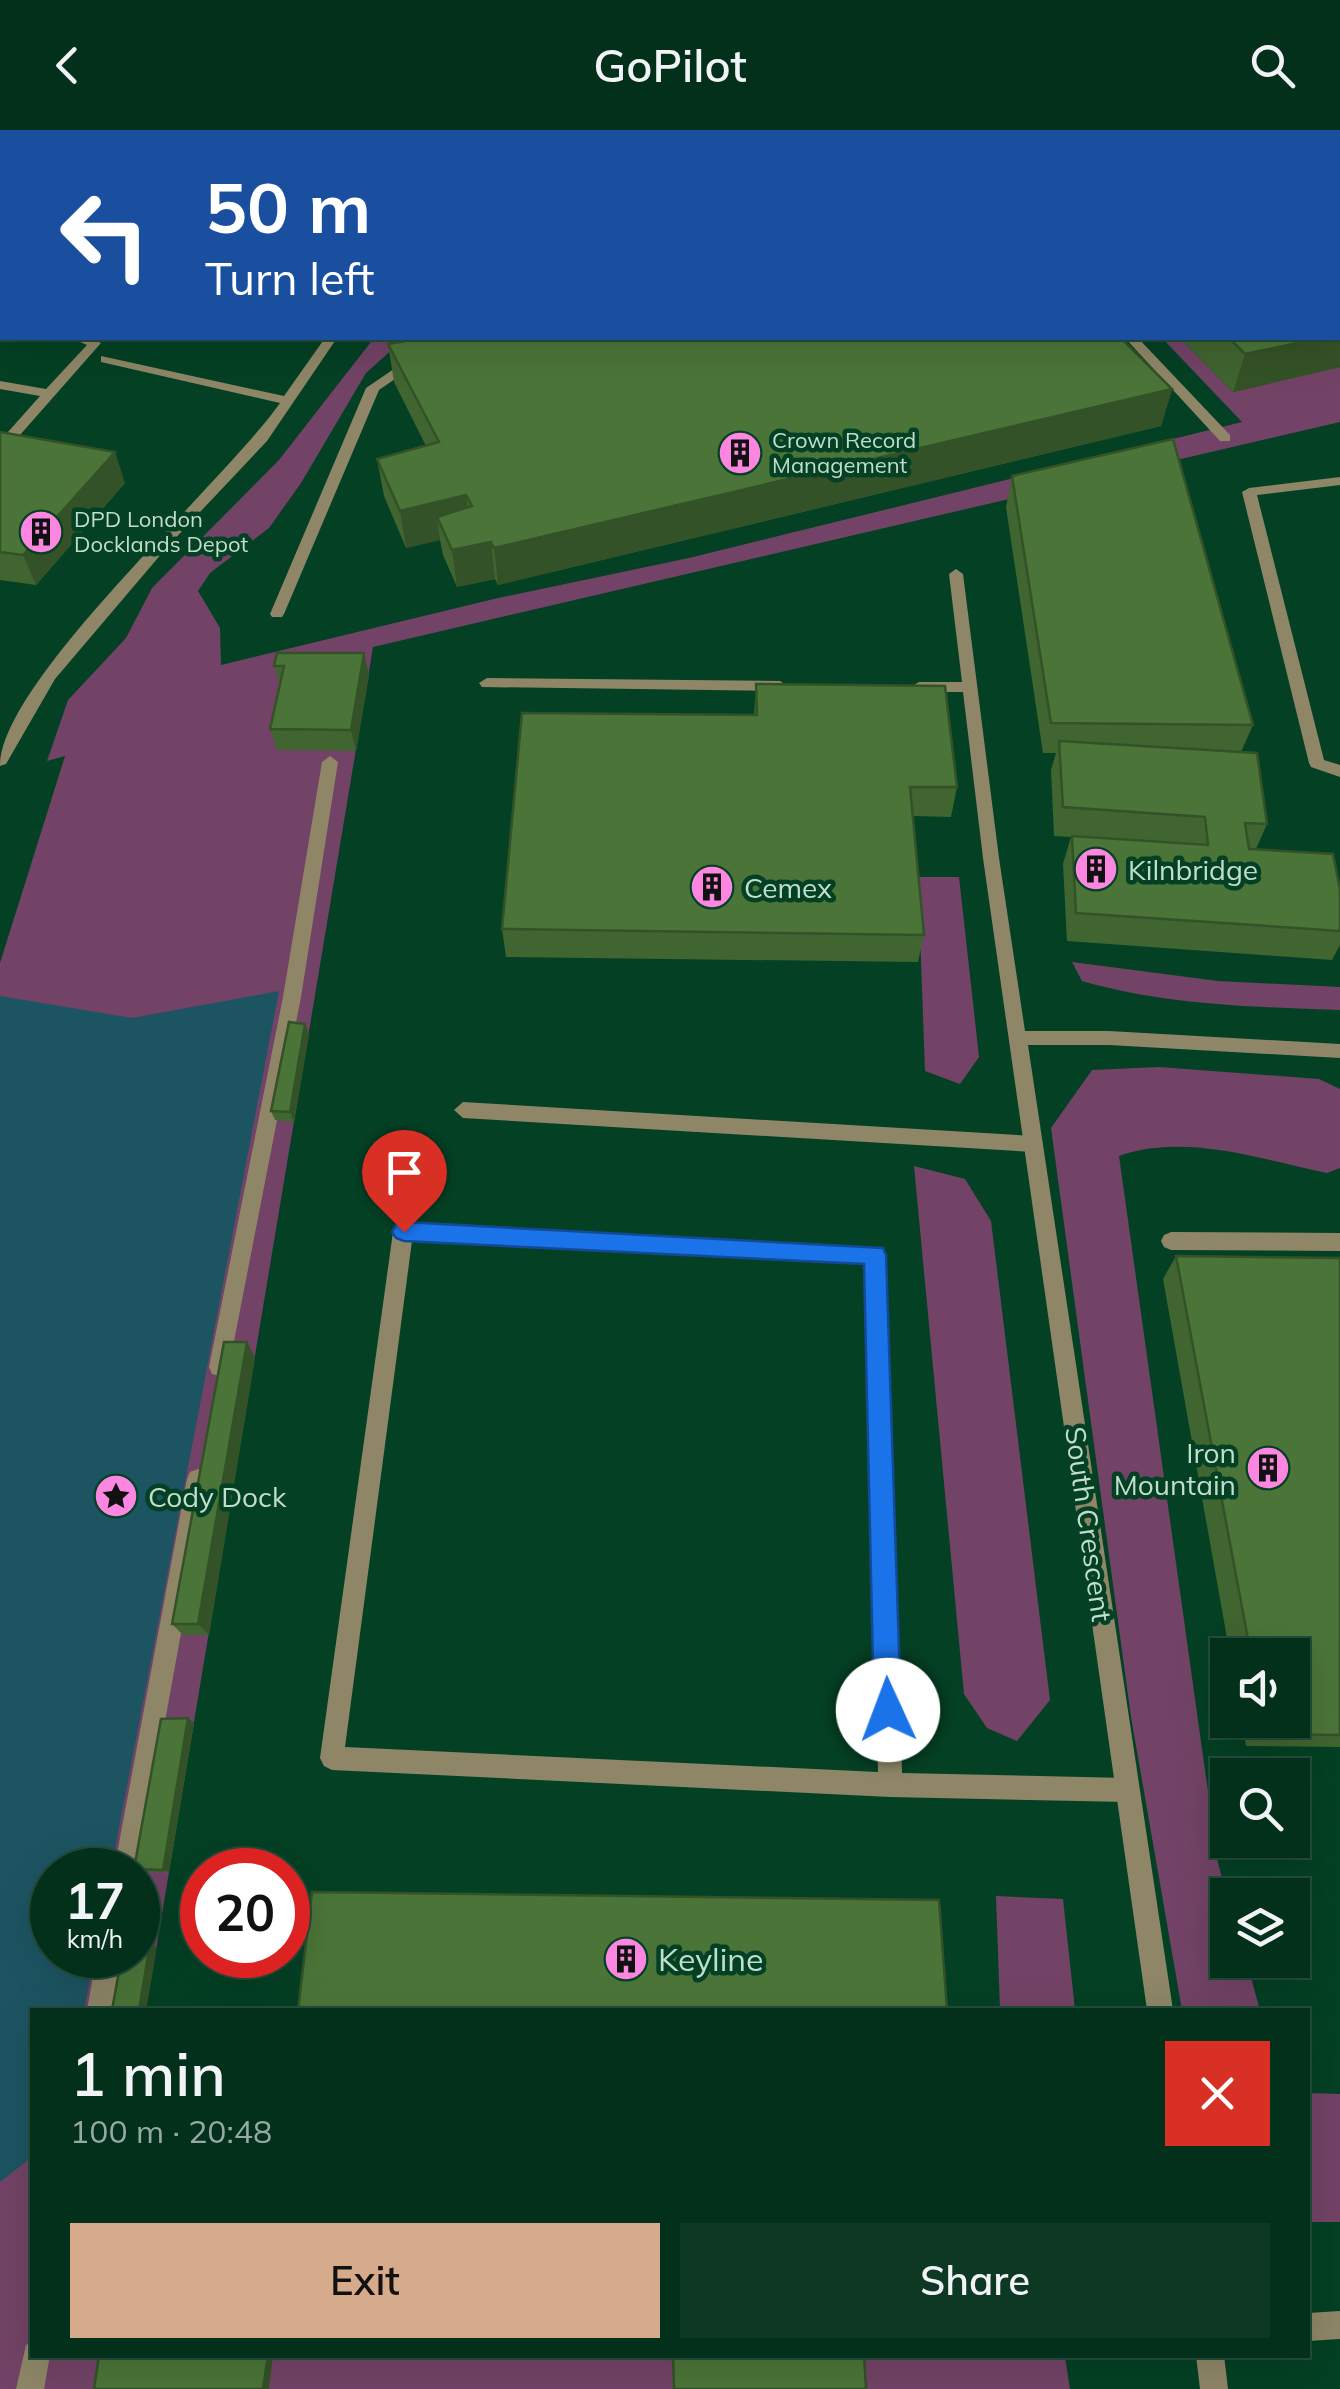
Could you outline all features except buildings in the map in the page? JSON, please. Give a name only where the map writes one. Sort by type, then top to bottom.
[{"type":"street","points":[[0,449],[95,343],[84,340]]},
{"type":"street","points":[[0,760],[49,676],[163,542],[262,438],[330,340]]},
{"type":"street","points":[[1133,340],[1225,438]]},
{"type":"street","points":[[277,614],[372,388],[426,357]]},
{"type":"street","points":[[106,360],[288,400]]},
{"type":"street","points":[[0,385],[50,394]]},
{"type":"street","points":[[1340,481],[1249,492],[1318,763],[1340,771]]},
{"type":"street","name":"South Crescent","points":[[956,574],[1017,1038],[1160,2008]]},
{"type":"street","points":[[486,683],[796,686]]},
{"type":"street","points":[[893,687],[970,688]]},
{"type":"street","points":[[214,1392],[292,997],[330,762]]},
{"type":"street","points":[[1017,1038],[1108,1038],[1340,1051]]},
{"type":"street","points":[[463,1110],[1033,1144]]},
{"type":"street","points":[[890,1785],[875,1255],[404,1232],[332,1758],[890,1785],[1127,1790]]},
{"type":"street","points":[[1171,1241],[1340,1242]]},
{"type":"street","points":[[130,1848],[204,1449]]},
{"type":"street","points":[[100,2008],[106,1978]]},
{"type":"street","points":[[1310,2327],[1340,2325]]},
{"type":"street","points":[[30,2389],[35,2358]]},
{"type":"street","points":[[1210,2358],[1214,2389]]},
{"type":"shaded area","name":"Cody Dock","points":[[372,340],[403,340],[366,373],[301,483],[269,528],[210,573],[198,591],[220,628],[221,665],[498,598],[689,558],[1242,422],[1164,340],[1182,340],[1233,392],[1340,367],[1340,422],[373,647],[160,1926],[160,1848],[30,1848],[30,1978],[151,1978],[146,2008],[30,2008],[30,2358],[1065,2358],[1070,2389],[0,2389],[0,963],[65,756],[47,761],[68,700],[126,638],[152,588],[279,460]]},
{"type":"shaded area","points":[[918,877],[959,877],[979,1057],[960,1084],[925,1071]]},
{"type":"shaded area","points":[[1072,962],[1218,981],[1340,987],[1340,1010],[1145,995],[1082,981]]},
{"type":"shaded area","points":[[1159,1067],[1319,1079],[1340,1089],[1340,1168],[1327,1173],[1249,1155],[1196,1148],[1170,1147],[1119,1156],[1210,1806],[1210,1858],[1217,1858],[1222,1878],[1210,1878],[1210,1978],[1251,1978],[1259,2008],[1182,2008],[1131,1717],[1051,1128],[1092,1070]]},
{"type":"shaded area","points":[[914,1166],[965,1179],[991,1221],[1050,1700],[1017,1741],[987,1728],[964,1694]]},
{"type":"shaded area","points":[[996,1896],[1063,1899],[1075,2008],[1000,2008]]},
{"type":"shaded area","points":[[1310,2093],[1340,2094],[1340,2222],[1310,2222]]},
{"type":"water","name":"Cody Dock","points":[[279,991],[115,1848],[30,1848],[30,1978],[90,1978],[84,2008],[30,2008],[30,2159],[0,2182],[0,996],[132,1018]]},
{"type":"place","name":"Crown Record Management","points":[[740,453]]},
{"type":"place","name":"DPD London Docklands Depot","points":[[41,532]]},
{"type":"place","name":"Kilnbridge","points":[[1096,869]]},
{"type":"place","name":"Cemex","points":[[712,887]]},
{"type":"place","name":"Iron Mountain","points":[[1268,1468]]},
{"type":"place","name":"Cody Dock","points":[[116,1496]]},
{"type":"place","name":"Keyline","points":[[626,1959]]},
{"type":"route","points":[[404,1232],[875,1255],[888,1710]]}]
